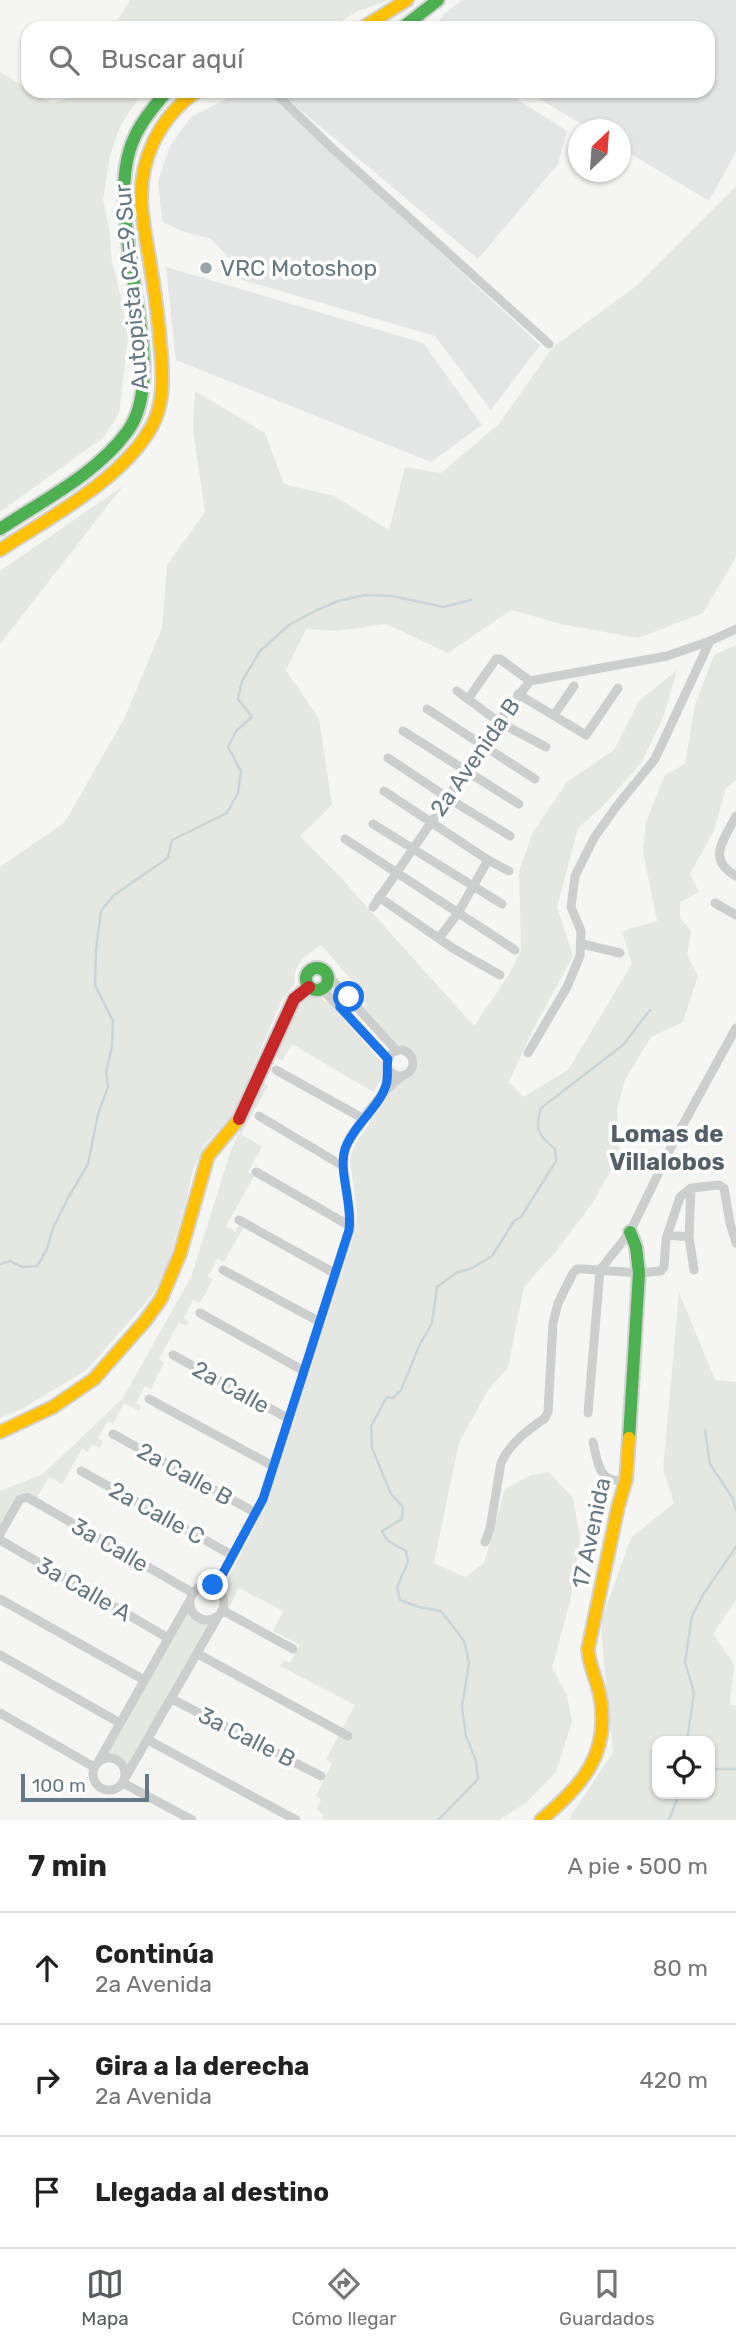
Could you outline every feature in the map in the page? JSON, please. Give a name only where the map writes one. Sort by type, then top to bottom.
[{"type":"main road","points":[[373,21],[407,0],[416,18]]},
{"type":"main road","points":[[412,21],[438,0]]},
{"type":"main road","name":"Autopista CA-9 Sur","points":[[0,529],[106,454],[128,431],[137,412],[143,392],[144,366],[142,336],[122,206],[124,169],[129,147],[139,124],[159,98]]},
{"type":"main road","name":"Autopista CA-9 Sur","points":[[0,550],[122,464],[144,439],[156,417],[162,395],[163,369],[153,276],[141,210],[140,185],[143,165],[160,125],[187,98]]},
{"type":"main road","points":[[0,1432],[53,1407],[94,1378],[161,1299],[180,1254],[208,1156],[240,1117],[294,999],[316,988],[328,980],[324,971],[317,968],[310,971],[307,977],[316,988]]},
{"type":"main road","name":"17 Avenida","points":[[541,1820],[586,1777],[597,1754],[603,1717],[599,1692],[590,1668],[589,1648],[626,1480],[639,1273],[636,1247],[630,1231]]},
{"type":"street","points":[[280,98],[549,344]]},
{"type":"street","name":"2a Avenida B","points":[[373,907],[481,745],[530,681],[667,656],[736,629]]},
{"type":"street","points":[[528,1053],[567,987],[580,956],[581,931],[571,907],[575,876],[594,838],[655,758],[710,641]]},
{"type":"street","points":[[468,699],[496,659],[500,659],[530,681]]},
{"type":"street","points":[[554,715],[574,686]]},
{"type":"street","points":[[518,694],[586,735],[618,688]]},
{"type":"street","points":[[457,691],[499,722],[545,747]]},
{"type":"street","points":[[427,709],[535,779]]},
{"type":"street","points":[[403,731],[519,804]]},
{"type":"street","points":[[388,758],[510,836]]},
{"type":"street","points":[[384,791],[509,871]]},
{"type":"street","points":[[736,816],[719,851],[719,860],[725,870],[736,876]]},
{"type":"street","points":[[373,824],[502,904]]},
{"type":"street","points":[[345,839],[515,950]]},
{"type":"street","points":[[439,938],[458,914],[488,860]]},
{"type":"street","points":[[379,897],[500,975]]},
{"type":"street","points":[[715,903],[736,915]]},
{"type":"street","points":[[582,944],[620,953]]},
{"type":"street","points":[[324,971],[397,1051]]},
{"type":"street","points":[[316,988],[340,1007],[388,1063],[394,1075],[402,1076]]},
{"type":"street","points":[[340,1007],[349,997]]},
{"type":"street","points":[[588,1413],[600,1270],[630,1231],[675,1139],[736,1028]]},
{"type":"street","points":[[213,1589],[256,1513],[336,1274],[350,1226],[351,1208],[343,1166],[346,1147],[385,1089],[409,1073],[412,1061],[405,1051],[392,1052],[385,1089]]},
{"type":"street","points":[[276,1070],[363,1119]]},
{"type":"street","points":[[259,1116],[343,1166]]},
{"type":"street","points":[[256,1172],[350,1226]]},
{"type":"street","points":[[485,1542],[505,1454],[511,1445],[545,1418],[548,1412],[553,1324],[558,1303],[573,1273],[577,1269],[639,1273],[661,1271],[664,1267],[664,1246],[680,1197],[691,1188],[719,1185],[724,1188],[736,1243]]},
{"type":"street","points":[[691,1188],[689,1237],[694,1270]]},
{"type":"street","points":[[239,1220],[336,1274]]},
{"type":"street","points":[[667,1235],[689,1237]]},
{"type":"street","points":[[223,1270],[320,1322]]},
{"type":"street","points":[[200,1313],[304,1371]]},
{"type":"street","name":"2a Calle","points":[[173,1355],[289,1419]]},
{"type":"street","points":[[149,1399],[273,1466]]},
{"type":"street","name":"2a Calle B","points":[[113,1434],[256,1513]]},
{"type":"street","points":[[593,1442],[603,1475],[616,1482],[626,1480]]},
{"type":"street","name":"2a Calle C","points":[[81,1471],[232,1555]]},
{"type":"street","name":"3a Calle","points":[[0,1534],[18,1501],[27,1497],[192,1597]]},
{"type":"street","name":"3a Calle A","points":[[0,1540],[168,1637]]},
{"type":"street","points":[[200,1588],[213,1589],[223,1601],[220,1613],[198,1654],[124,1781],[114,1790],[100,1788],[93,1779],[96,1765],[168,1637],[200,1588]]},
{"type":"street","points":[[192,1597],[191,1611],[199,1618],[209,1620],[220,1613]]},
{"type":"street","points":[[0,1599],[144,1680]]},
{"type":"street","points":[[220,1613],[293,1649]]},
{"type":"street","points":[[0,1654],[120,1723]]},
{"type":"street","points":[[198,1654],[348,1735]]},
{"type":"street","name":"3a Calle B","points":[[172,1699],[321,1776]]},
{"type":"street","points":[[0,1713],[96,1765]]},
{"type":"street","points":[[148,1740],[296,1820]]},
{"type":"street","points":[[96,1765],[107,1758],[116,1760],[124,1768],[124,1781]]},
{"type":"street","points":[[124,1781],[192,1820]]},
{"type":"shaded area","points":[[130,0],[389,0],[358,11],[342,21],[117,21]]},
{"type":"shaded area","points":[[462,0],[736,0],[736,152],[709,201],[631,154],[631,119],[573,119],[538,98],[715,98],[715,21],[439,21]]},
{"type":"shaded area","points":[[0,72],[21,85],[21,98],[42,98],[52,103],[70,98],[140,98],[120,127],[110,156],[103,200],[128,338],[119,413],[104,437],[0,512]]},
{"type":"shaded area","points":[[228,98],[274,98],[540,345],[491,410],[435,336],[239,279],[227,256],[211,239],[162,222],[158,181],[170,146],[191,117]]},
{"type":"shaded area","points":[[286,98],[515,98],[567,131],[558,164],[478,259]]},
{"type":"shaded area","points":[[736,186],[736,557],[703,613],[638,638],[565,625],[511,610],[448,653],[386,624],[337,631],[306,629],[286,670],[319,719],[332,805],[300,836],[474,1026],[508,976],[521,951],[519,871],[533,832],[567,782],[614,750],[639,701],[677,670],[663,718],[641,763],[603,806],[578,828],[557,907],[573,956],[534,1028],[509,1082],[523,1097],[568,1070],[632,964],[622,931],[657,921],[643,852],[646,822],[665,775],[685,764],[695,705],[714,655],[736,645],[736,780],[726,788],[714,830],[690,874],[699,892],[680,902],[680,918],[691,931],[687,955],[698,976],[683,1022],[651,1037],[625,1080],[617,1109],[620,1154],[592,1204],[524,1287],[508,1368],[488,1390],[459,1443],[434,1563],[465,1577],[484,1563],[505,1489],[531,1475],[549,1472],[573,1498],[580,1538],[570,1602],[552,1668],[567,1695],[572,1722],[556,1772],[527,1802],[500,1820],[323,1820],[323,1814],[316,1810],[321,1800],[316,1796],[332,1763],[326,1759],[355,1705],[280,1666],[283,1660],[290,1663],[300,1645],[273,1631],[283,1611],[239,1588],[229,1608],[228,1596],[223,1588],[266,1504],[355,1232],[357,1213],[350,1160],[353,1148],[397,1081],[410,1078],[415,1072],[418,1059],[409,1049],[397,1044],[363,1007],[366,1004],[360,996],[363,993],[321,945],[306,956],[298,965],[295,983],[280,1003],[237,1106],[204,1146],[192,1173],[166,1271],[152,1295],[87,1370],[20,1410],[0,1418],[0,867],[65,822],[125,717],[162,628],[167,565],[205,512],[193,431],[195,391],[265,433],[284,484],[334,496],[389,530],[405,467],[441,473],[499,424],[553,347],[635,287]]},
{"type":"shaded area","points":[[166,267],[423,343],[482,425],[431,462],[176,360]]},
{"type":"shaded area","points":[[123,486],[0,644],[0,571]]},
{"type":"shaded area","points":[[309,997],[318,997],[328,1002],[382,1062],[385,1074],[373,1092],[292,1044],[282,1061],[275,1056],[296,1007]]},
{"type":"shaded area","points":[[263,1083],[268,1086],[241,1134],[262,1147],[248,1172],[254,1176],[226,1226],[235,1232],[239,1225],[243,1228],[224,1262],[218,1258],[208,1276],[213,1279],[200,1303],[193,1300],[184,1318],[189,1322],[186,1326],[179,1322],[159,1359],[164,1363],[151,1389],[145,1386],[136,1403],[141,1406],[139,1411],[124,1403],[113,1424],[108,1421],[98,1438],[103,1441],[100,1448],[92,1444],[87,1452],[82,1449],[62,1484],[49,1477],[37,1497],[28,1492],[18,1494],[0,1525],[0,1491],[43,1474],[123,1398],[191,1277],[231,1150]]},
{"type":"shaded area","points":[[679,1292],[715,1380],[736,1382],[736,1600],[713,1634],[734,1664],[730,1704],[736,1706],[736,1820],[568,1820],[613,1752],[601,1621],[631,1538],[674,1503],[663,1469]]},
{"type":"shaded area","points":[[190,1607],[199,1618],[213,1619],[125,1771],[116,1760],[102,1760]]},
{"type":"waterway","points":[[0,1264],[10,1261],[22,1267],[37,1266],[47,1249],[53,1228],[88,1164],[98,1114],[108,1087],[106,1072],[112,1046],[113,1021],[95,985],[101,911],[114,895],[168,858],[172,840],[227,813],[238,793],[241,771],[228,747],[236,731],[252,717],[238,699],[242,681],[260,651],[289,625],[338,601],[365,595],[392,596],[443,607],[471,600]]},
{"type":"waterway","points":[[438,1820],[478,1779],[476,1761],[466,1736],[462,1707],[469,1663],[464,1641],[441,1611],[400,1600],[397,1587],[408,1562],[406,1551],[388,1541],[382,1531],[402,1519],[403,1507],[391,1494],[372,1448],[371,1426],[387,1397],[393,1398],[401,1390],[432,1323],[437,1287],[456,1273],[472,1268],[492,1256],[514,1221],[521,1217],[556,1161],[555,1149],[539,1131],[541,1108],[623,1045],[650,1010]]},
{"type":"waterway","points":[[705,1430],[710,1464],[733,1499],[736,1510]]},
{"type":"waterway","points":[[688,1736],[694,1693],[685,1662],[692,1616],[704,1593],[736,1547]]},
{"type":"waterway","points":[[715,1769],[736,1769]]},
{"type":"waterway","points":[[669,1820],[677,1799]]},
{"type":"traffic: fast","points":[[411,21],[438,0]]},
{"type":"traffic: fast","points":[[0,529],[68,486],[100,461],[127,432],[140,405],[144,373],[142,336],[125,219],[124,182],[130,149],[137,133],[162,98]]},
{"type":"traffic: fast","points":[[317,968],[327,975],[328,979],[321,989],[317,990],[307,983],[306,979],[313,969],[317,968]]},
{"type":"traffic: fast","points":[[629,1438],[639,1273],[636,1247],[630,1232]]},
{"type":"traffic: slow","points":[[373,21],[407,0]]},
{"type":"traffic: slow","points":[[0,550],[62,511],[123,464],[156,418],[162,390],[162,362],[141,188],[153,143],[166,121],[188,98]]},
{"type":"traffic: slow","points":[[0,1432],[53,1407],[94,1379],[145,1321],[161,1299],[180,1254],[208,1156],[239,1119]]},
{"type":"traffic: slow","points":[[541,1820],[581,1781],[597,1751],[601,1735],[600,1696],[588,1649],[626,1480],[629,1438]]},
{"type":"traffic: jam","points":[[239,1119],[294,999],[309,987]]},
{"type":"place","name":"VRC Motoshop","points":[[206,268]]},
{"type":"district","name":"Lomas de Villalobos","points":[[667,1148]]},
{"type":"route","points":[[213,1585],[222,1575],[263,1499],[349,1230],[351,1208],[343,1166],[344,1153],[387,1083],[388,1059],[340,1007],[349,997]]}]
